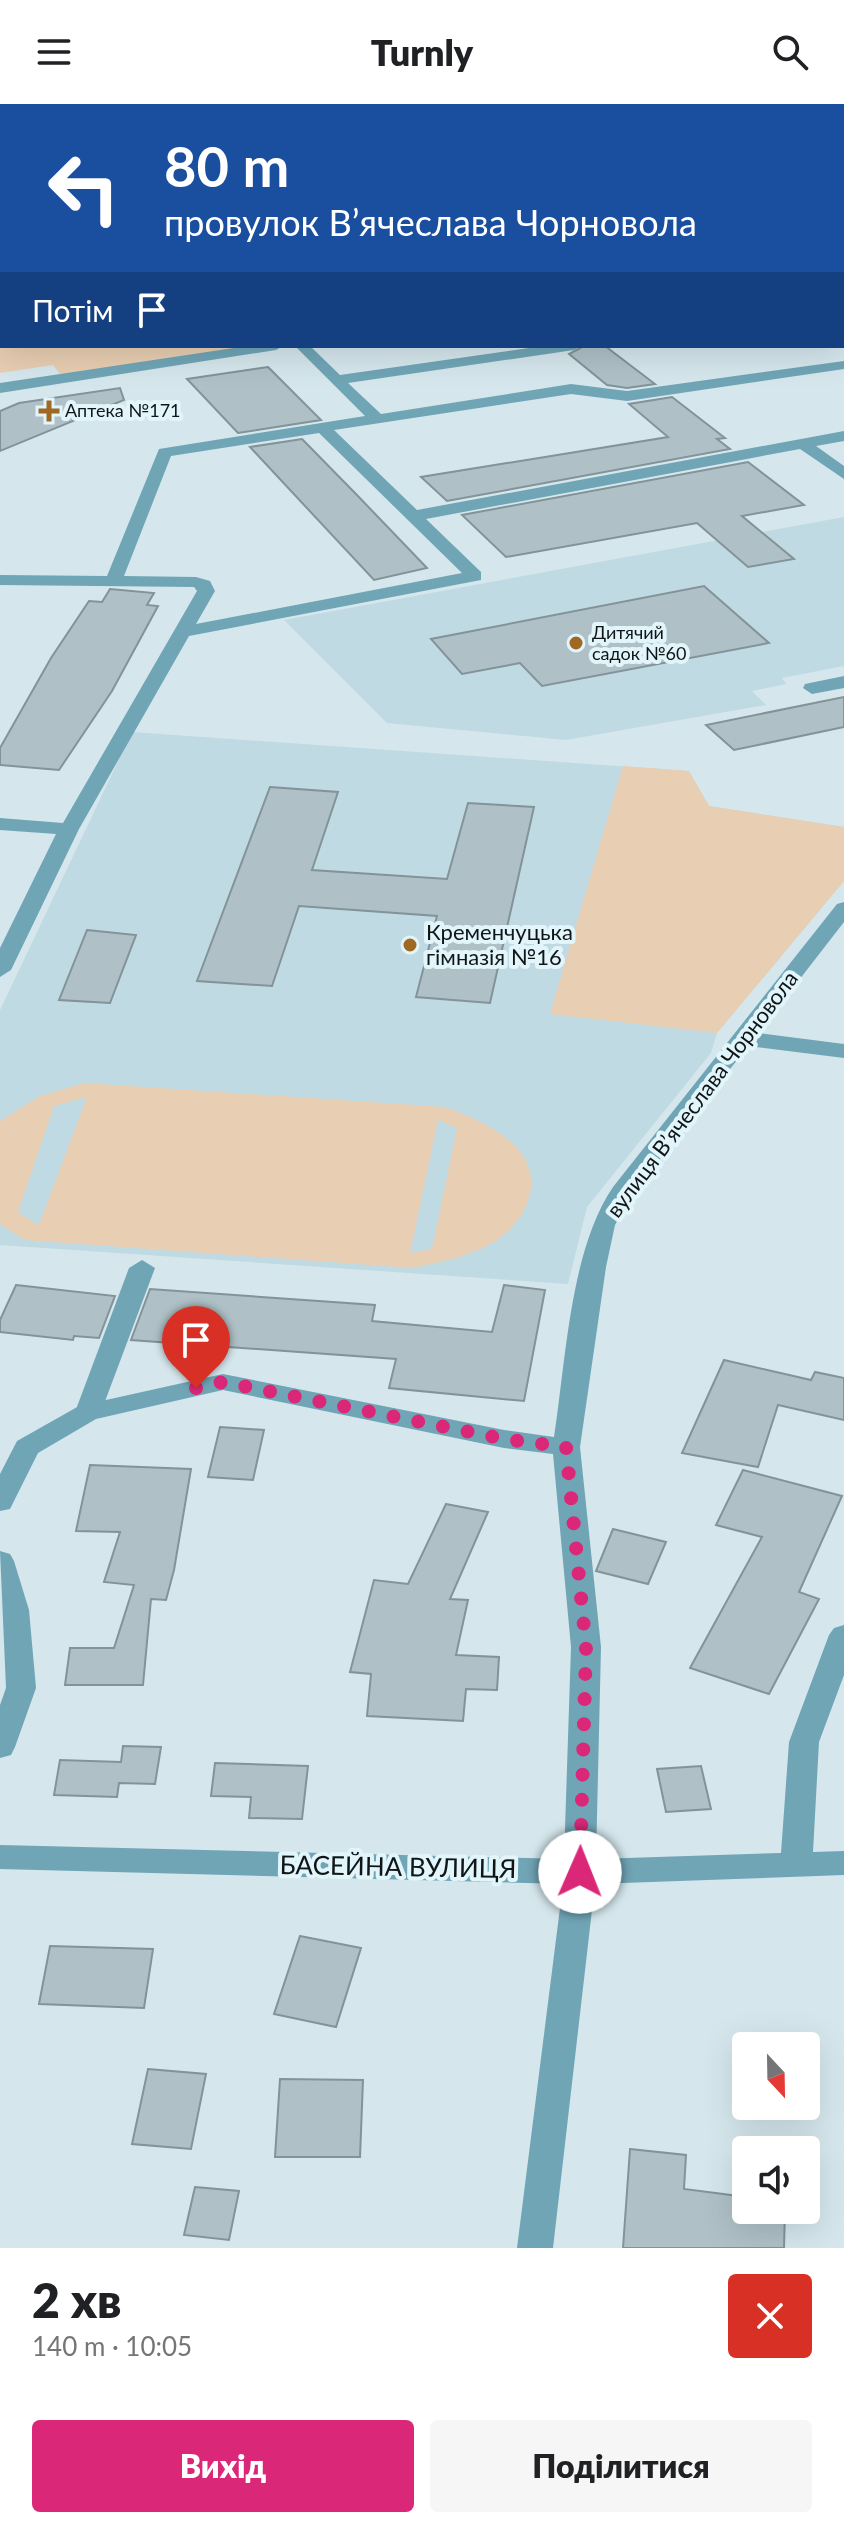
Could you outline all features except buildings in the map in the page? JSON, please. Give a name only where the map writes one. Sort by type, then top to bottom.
[{"type":"street","points":[[0,388],[263,348]]},
{"type":"street","points":[[304,348],[377,419]]},
{"type":"street","points":[[337,380],[560,348]]},
{"type":"street","points":[[113,582],[165,452],[571,389],[627,396],[844,365]]},
{"type":"street","points":[[182,632],[475,576],[323,428]]},
{"type":"street","points":[[414,516],[844,436]]},
{"type":"street","points":[[804,444],[844,474]]},
{"type":"street","points":[[0,580],[204,585],[206,591],[69,829],[0,970]]},
{"type":"street","points":[[812,688],[844,682]]},
{"type":"street","points":[[0,824],[69,829]]},
{"type":"street","name":"вулиця Вʼячеслава Чорновола","points":[[535,2248],[580,1872],[586,1647],[566,1447],[593,1267],[603,1225],[622,1192],[844,908]]},
{"type":"street","points":[[742,1038],[844,1051]]},
{"type":"street","points":[[88,1412],[142,1268]]},
{"type":"street","points":[[0,1502],[27,1447],[88,1412],[223,1382],[504,1439],[566,1447]]},
{"type":"street","points":[[0,1561],[15,1610],[21,1688],[0,1747]]},
{"type":"street","points":[[796,1864],[804,1742],[844,1635]]},
{"type":"street","name":"БАСЕЙНА ВУЛИЦЯ","points":[[0,1857],[580,1872],[844,1863]]},
{"type":"shaded area","points":[[0,348],[248,348],[60,374],[53,365],[0,373]]},
{"type":"shaded area","name":"Дитячий садок №60","points":[[844,517],[844,666],[782,678],[786,684],[752,691],[766,705],[566,740],[387,723],[284,620]]},
{"type":"shaded area","name":"Кременчуцька гімназія №16","points":[[132,732],[689,771],[709,806],[844,827],[844,881],[717,1033],[711,1053],[587,1207],[568,1284],[0,1245],[0,1010]]},
{"type":"shaded area","points":[[623,766],[689,771],[709,806],[844,827],[844,881],[717,1033],[550,1014]]},
{"type":"shaded area","points":[[85,1083],[445,1107],[479,1121],[510,1142],[522,1154],[529,1169],[531,1187],[520,1216],[499,1239],[464,1255],[412,1268],[25,1240],[0,1224],[0,1121],[40,1096]],"holes":[[[87,1097],[39,1225],[38,1225],[18,1212],[54,1106]],[[438,1120],[457,1128],[432,1249],[410,1253]]]},
{"type":"place","name":"Аптека №171","points":[[49,411]]},
{"type":"place","name":"Дитячий садок №60","points":[[576,643]]},
{"type":"place","name":"Кременчуцька гімназія №16","points":[[410,945]]},
{"type":"route","points":[[196,1388],[223,1382],[504,1439],[566,1447],[586,1647],[580,1872]]}]
